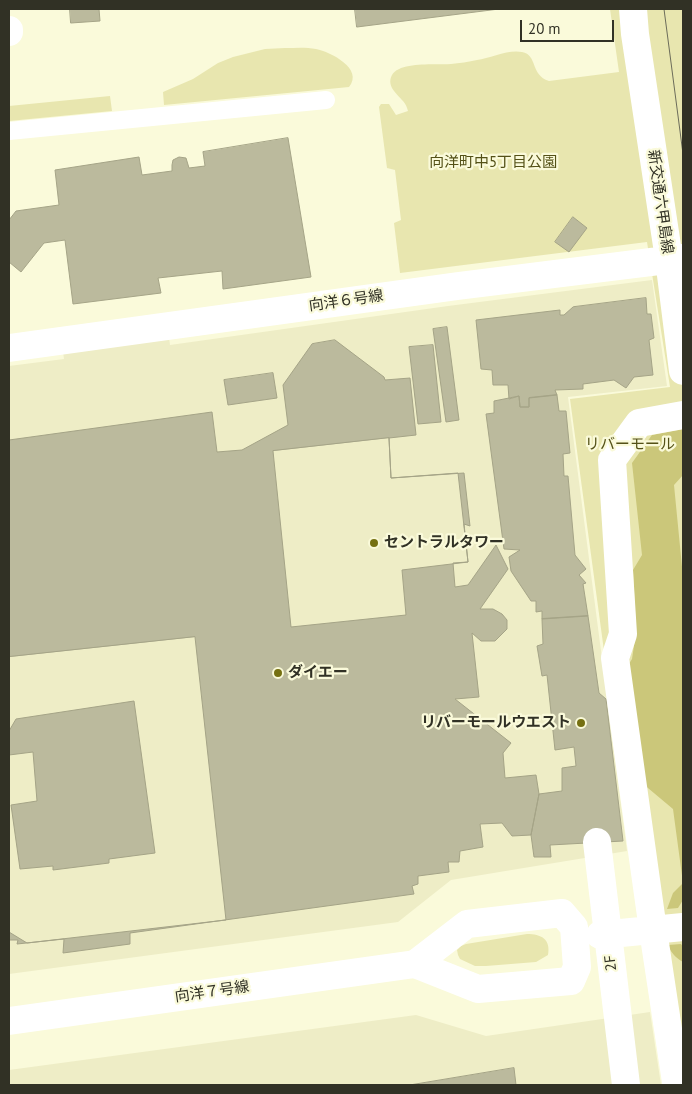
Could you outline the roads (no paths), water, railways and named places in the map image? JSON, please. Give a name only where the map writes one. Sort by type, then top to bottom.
[{"type":"street","name":"新交通六甲島線","points":[[634,21],[676,258],[683,371]]},
{"type":"street","name":"向洋６号線","points":[[9,348],[676,258]]},
{"type":"street","points":[[679,1085],[676,1082],[653,930],[615,658],[623,634],[612,460],[639,423],[683,415]]},
{"type":"street","name":"2F","points":[[597,842],[626,1085]]},
{"type":"street","name":"向洋７号線","points":[[9,1021],[415,964],[467,924],[562,912],[574,927],[577,967],[571,981],[478,989],[415,964]]},
{"type":"street","points":[[600,936],[683,927]]},
{"type":"lane","points":[[9,131],[326,100]]},
{"type":"tram line","points":[[664,9],[683,154]]},
{"type":"place","name":"セントラルタワー","points":[[374,543]]},
{"type":"place","name":"ダイエー","points":[[278,673]]},
{"type":"place","name":"リバーモールウエスト","points":[[581,723]]},
{"type":"park label","name":"向洋町中5丁目公園","points":[[493,163]]},
{"type":"park label","name":"リバーモール","points":[[630,445]]}]
